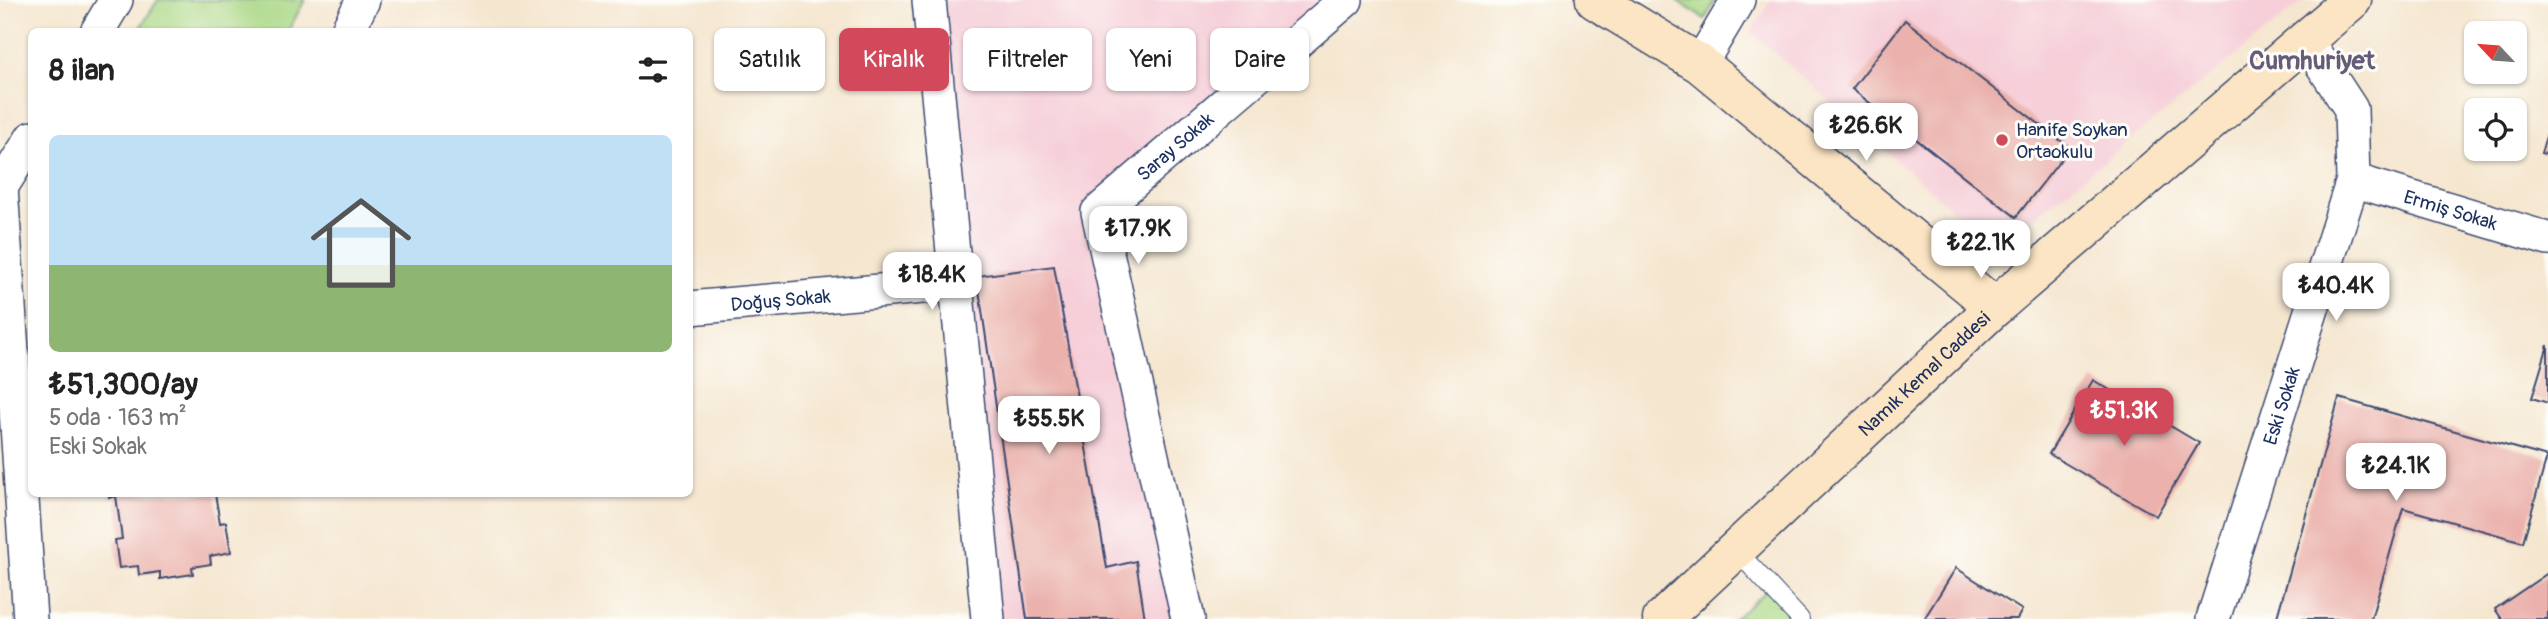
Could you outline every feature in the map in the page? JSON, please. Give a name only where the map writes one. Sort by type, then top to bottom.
[{"type":"street","points":[[99,28],[116,0]]},
{"type":"street","points":[[349,28],[363,0]]},
{"type":"street","points":[[929,0],[988,619]]},
{"type":"street","name":"Saray Sokak","points":[[1188,619],[1098,212],[1346,0]]},
{"type":"street","points":[[1595,0],[1700,64],[1995,307]]},
{"type":"street","points":[[1700,64],[1738,0]]},
{"type":"street","name":"Namık Kemal Caddesi","points":[[1662,619],[1995,307],[2353,0]]},
{"type":"street","name":"Eski Sokak","points":[[2213,619],[2353,180],[2351,108],[2306,40]]},
{"type":"street","points":[[28,144],[1,188],[22,369],[30,619]]},
{"type":"street","name":"Ermiş Sokak","points":[[2353,180],[2548,239]]},
{"type":"street","name":"Doğuş Sokak","points":[[693,308],[956,284]]},
{"type":"lane","points":[[1736,550],[1800,619]]},
{"type":"shaded area","points":[[930,0],[1348,0],[1309,33],[1309,28],[1210,28],[1210,91],[1241,91],[1099,211],[1188,619],[986,619],[938,91],[949,91],[949,28],[933,28]]},
{"type":"shaded area","name":"Hanife Soykan Ortaokulu","points":[[1771,0],[2305,0],[1996,248],[1751,32]]},
{"type":"green space","points":[[158,0],[305,0],[290,28],[140,28]]},
{"type":"green space","points":[[1676,0],[1716,0],[1705,19]]},
{"type":"green space","points":[[1769,588],[1801,619],[1734,619]]},
{"type":"building","points":[[1905,20],[2070,148],[2016,217],[1852,89]]},
{"type":"building","points":[[2548,130],[2548,155],[2541,153]]},
{"type":"building","points":[[1054,266],[1107,568],[1136,561],[1145,619],[1027,619],[977,276]]},
{"type":"building","points":[[2548,345],[2548,403],[2532,398]]},
{"type":"building","points":[[2093,380],[2199,443],[2156,516],[2049,454]]},
{"type":"building","points":[[2339,398],[2547,457],[2523,542],[2403,508],[2371,619],[2277,617]]},
{"type":"building","points":[[116,497],[216,497],[220,523],[226,522],[231,552],[210,556],[211,564],[192,567],[193,574],[160,579],[160,572],[139,575],[138,566],[119,568],[115,540],[122,539]]},
{"type":"building","points":[[1956,568],[2022,610],[2017,619],[1924,619]]},
{"type":"building","points":[[2548,573],[2548,619],[2502,619],[2495,609]]},
{"type":"place","name":"Hanife Soykan Ortaokulu","points":[[2002,140]]},
{"type":"district","name":"Cumhuriyet","points":[[2312,60]]}]
